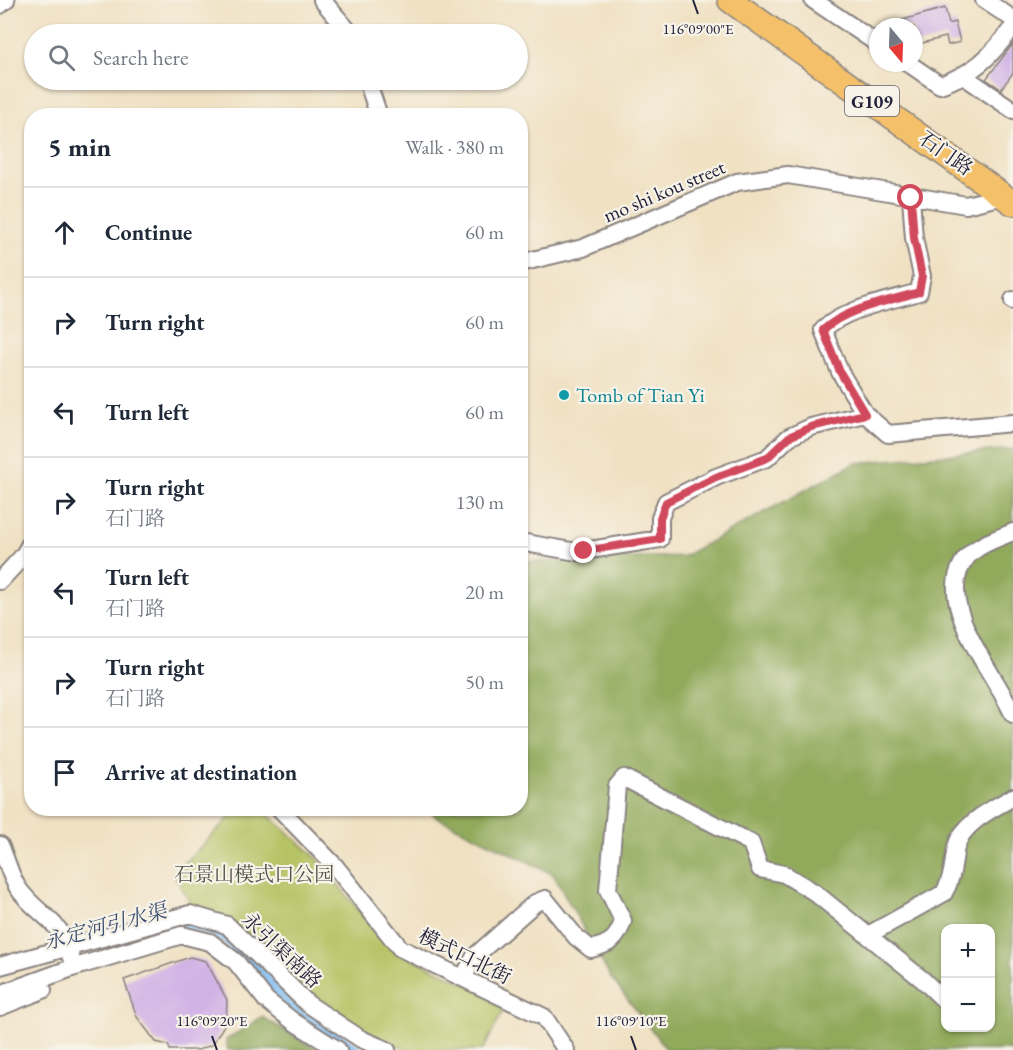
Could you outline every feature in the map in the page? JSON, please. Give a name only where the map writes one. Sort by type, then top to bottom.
[{"type":"highway","name":"石门路","points":[[730,0],[1010,195]]},
{"type":"highway","name":"石门路","points":[[754,0],[1010,195]]},
{"type":"street","points":[[0,5],[6,0]]},
{"type":"street","points":[[322,0],[342,24]]},
{"type":"street","points":[[813,0],[869,38]]},
{"type":"street","points":[[984,0],[1013,20]]},
{"type":"street","points":[[921,72],[940,85],[965,76],[993,53],[1013,27]]},
{"type":"street","points":[[965,76],[1013,110]]},
{"type":"street","points":[[370,90],[376,108]]},
{"type":"street","name":"mo shi kou street","points":[[528,261],[583,248],[737,183],[788,175],[911,198],[966,205],[1010,195]]},
{"type":"street","points":[[911,198],[914,238],[922,276],[919,292],[860,310],[830,324],[823,330],[840,372],[865,414],[888,434],[1013,423]]},
{"type":"street","points":[[528,543],[577,552],[660,539],[660,518],[666,502],[716,477],[767,458],[789,437],[811,427],[865,414]]},
{"type":"street","points":[[1013,532],[969,554],[959,569],[954,590],[963,621],[989,674],[1013,714]]},
{"type":"street","points":[[0,581],[24,563]]},
{"type":"street","points":[[463,978],[475,956],[535,903],[545,899],[576,937],[591,950],[611,943],[618,935],[622,921],[608,890],[617,786],[624,778],[751,843],[760,869],[784,874],[814,892],[923,980],[941,998]]},
{"type":"street","points":[[868,935],[944,893],[951,882],[957,843],[970,825],[1013,797]]},
{"type":"street","name":"模式口北街","points":[[287,816],[334,866],[400,948],[544,1017],[566,1050]]},
{"type":"street","points":[[0,844],[17,887],[32,905],[61,929],[69,947],[72,968]]},
{"type":"street","name":"永引渠南路","points":[[0,966],[190,914],[227,925],[308,1004],[362,1039],[387,1050]]},
{"type":"street","points":[[0,994],[72,968],[182,935],[210,942],[236,962],[266,1000],[294,1022],[338,1050]]},
{"type":"street","points":[[0,1007],[45,989],[72,968]]},
{"type":"green space","points":[[1013,449],[1013,1050],[667,1050],[611,978],[553,874],[435,816],[528,816],[528,562],[684,556],[855,463]]},
{"type":"green space","name":"石景山模式口公园","points":[[231,816],[269,816],[317,858],[375,931],[399,952],[507,1003],[483,1050],[409,1050],[364,1035],[194,910],[174,874]]},
{"type":"green space","points":[[262,1017],[318,1050],[228,1050],[226,1040]]},
{"type":"building","points":[[945,8],[949,24],[955,22],[960,42],[948,45],[946,37],[923,43],[923,18],[909,18]]},
{"type":"building","points":[[1013,44],[1013,73],[1001,89],[986,79]]},
{"type":"building","points":[[190,957],[206,961],[227,1000],[226,1022],[212,1045],[198,1050],[170,1050],[168,1045],[156,1042],[137,1017],[124,980]]},
{"type":"waterway","name":"永定河引水渠","points":[[111,944],[190,924],[225,936],[294,1010],[356,1050]]},
{"type":"place","name":"Tomb of Tian Yi","points":[[564,395]]},
{"type":"route","points":[[584,551],[660,539],[660,518],[666,502],[716,477],[767,458],[789,437],[811,427],[865,414],[840,372],[823,330],[830,324],[860,310],[919,292],[922,276],[914,238],[911,198]]}]
